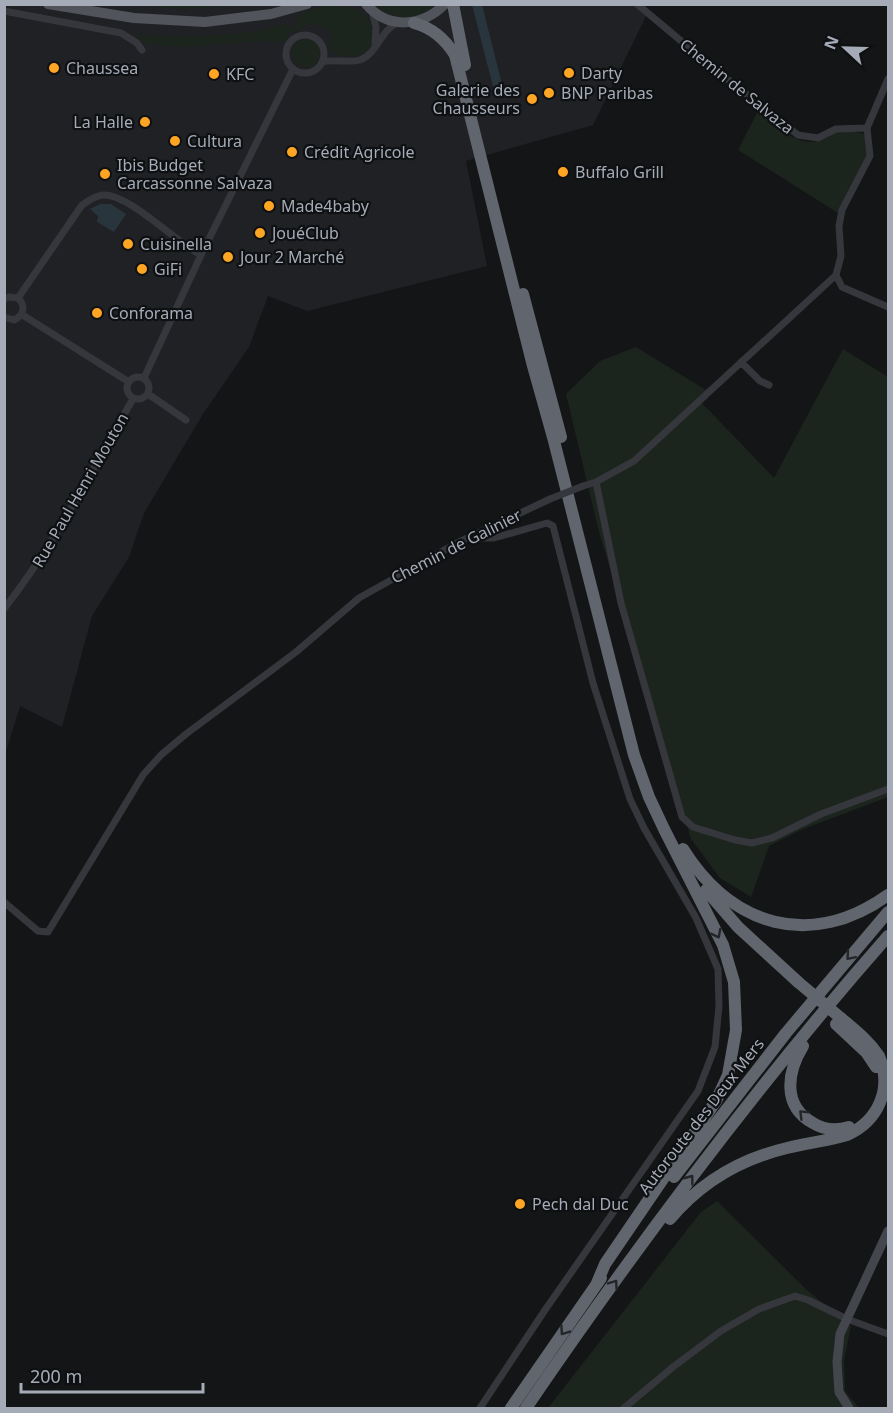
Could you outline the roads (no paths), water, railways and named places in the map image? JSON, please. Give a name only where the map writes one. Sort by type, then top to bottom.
[{"type":"highway","points":[[453,4],[469,81],[627,702],[651,784],[683,856],[698,897],[723,945],[730,965],[735,998],[734,1044],[728,1075],[716,1101],[605,1264],[597,1283]]},
{"type":"highway","points":[[414,23],[438,34],[455,55],[634,755],[649,797],[692,873],[720,908],[795,984],[839,1022],[867,1041],[884,1065],[887,1086],[881,1107],[873,1118],[858,1130],[847,1135],[765,1153],[733,1166],[705,1184],[689,1198],[646,1249],[631,1260]]},
{"type":"highway","points":[[683,856],[706,882],[730,903],[780,924],[812,925],[843,919],[859,913],[888,895]]},
{"type":"highway","name":"Autoroute des Deux Mers","points":[[511,1408],[597,1283],[716,1122],[786,1032],[888,912]]},
{"type":"highway","name":"Autoroute des Deux Mers","points":[[526,1408],[719,1141],[821,1014],[888,936]]},
{"type":"highway","points":[[821,1014],[814,1031],[801,1047],[792,1066],[789,1085],[794,1105],[800,1114],[815,1124],[831,1130],[848,1127],[864,1117],[876,1102],[880,1086],[878,1072],[872,1059],[839,1022]]},
{"type":"main road","points":[[48,4],[134,18],[195,22],[260,16],[305,5]]},
{"type":"main road","points":[[367,7],[388,21],[414,23],[426,19],[445,4]]},
{"type":"main road","points":[[849,1408],[839,1392],[837,1362],[840,1335],[888,1231]]},
{"type":"street","name":"Chemin de Salvaza","points":[[637,4],[798,135],[818,138],[836,129],[867,128]]},
{"type":"street","points":[[367,7],[376,27],[374,47]]},
{"type":"street","points":[[4,11],[121,33],[137,43],[142,50]]},
{"type":"street","points":[[322,62],[324,52],[322,45],[313,37],[297,37],[289,44],[286,52],[287,60],[295,70],[312,72],[322,62],[335,59],[353,61],[362,59],[374,47],[387,28],[397,23]]},
{"type":"street","points":[[324,52],[335,59]]},
{"type":"street","points":[[144,378],[201,255],[295,70]]},
{"type":"street","points":[[888,80],[867,128],[870,156],[842,210],[839,226],[841,256],[836,275],[842,287],[888,307]]},
{"type":"street","points":[[18,298],[82,205],[92,198],[105,195],[121,200],[201,255]]},
{"type":"street","name":"Chemin de Galinier","points":[[4,902],[38,931],[48,932],[143,775],[161,755],[244,689],[296,652],[359,598],[468,538],[550,500],[596,482],[634,461],[836,275]]},
{"type":"street","points":[[4,299],[18,298]]},
{"type":"street","points":[[5,318],[14,320],[21,314],[23,306],[18,298]]},
{"type":"street","points":[[21,314],[129,382]]},
{"type":"street","points":[[741,362],[760,381],[769,385]]},
{"type":"street","points":[[136,377],[144,378],[149,385],[148,394],[144,398],[134,399],[126,390],[129,382],[136,377]]},
{"type":"street","points":[[148,394],[186,420]]},
{"type":"street","name":"Rue Paul Henri Mouton","points":[[4,609],[42,558],[134,399]]},
{"type":"street","points":[[596,482],[621,603],[682,817],[693,827],[752,843],[772,838],[821,814],[888,789]]},
{"type":"street","points":[[468,538],[494,538],[547,523],[553,526],[575,617],[616,759],[630,799],[644,828],[696,918],[718,969],[719,1006],[715,1047],[698,1091],[552,1300],[480,1408]]},
{"type":"street","points":[[624,1408],[721,1331],[759,1309],[795,1296],[888,1334]]},
{"type":"place","name":"Chaussea","points":[[54,68]]},
{"type":"place","name":"Darty","points":[[569,73]]},
{"type":"place","name":"KFC","points":[[214,74]]},
{"type":"place","name":"BNP Paribas","points":[[549,93]]},
{"type":"place","name":"Galerie des Chausseurs","points":[[532,99]]},
{"type":"place","name":"La Halle","points":[[145,122]]},
{"type":"place","name":"Cultura","points":[[175,141]]},
{"type":"place","name":"Crédit Agricole","points":[[292,152]]},
{"type":"place","name":"Buffalo Grill","points":[[563,172]]},
{"type":"place","name":"Ibis Budget Carcassonne Salvaza","points":[[105,174]]},
{"type":"place","name":"Made4baby","points":[[269,206]]},
{"type":"place","name":"JouéClub","points":[[260,233]]},
{"type":"place","name":"Cuisinella","points":[[128,244]]},
{"type":"place","name":"Jour 2 Marché","points":[[228,257]]},
{"type":"place","name":"GiFi","points":[[142,269]]},
{"type":"place","name":"Conforama","points":[[97,313]]},
{"type":"place","name":"Pech dal Duc","points":[[520,1204]]}]
